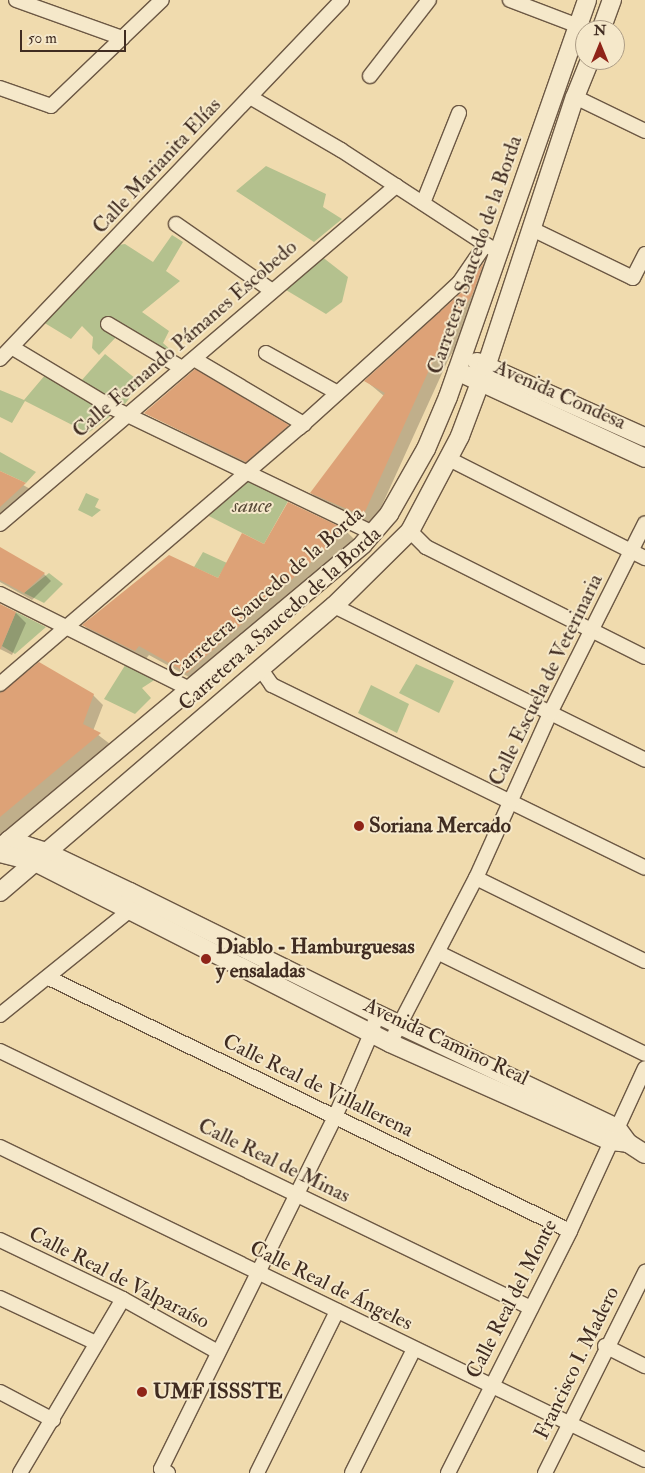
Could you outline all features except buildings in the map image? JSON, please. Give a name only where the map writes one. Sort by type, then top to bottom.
[{"type":"street","points":[[16,0],[122,38]]},
{"type":"street","points":[[0,88],[51,106],[162,0]]},
{"type":"street","name":"Calle Marianita Elías","points":[[0,359],[13,348],[342,0]]},
{"type":"street","points":[[370,76],[429,0]]},
{"type":"street","points":[[510,0],[575,25]]},
{"type":"street","name":"Carretera Saucedo de la Borda","points":[[585,20],[588,0]]},
{"type":"street","points":[[605,20],[612,0]]},
{"type":"street","name":"Carretera Saucedo de la Borda","points":[[2,845],[190,689],[373,533],[389,514],[414,472],[460,363],[492,249],[575,50]]},
{"type":"street","name":"Carretera a Saucedo de la Borda","points":[[0,892],[334,606],[410,531],[449,459],[483,375],[575,97],[586,70]]},
{"type":"street","points":[[0,684],[304,424],[459,283],[492,249],[396,186],[250,97]]},
{"type":"street","points":[[575,97],[645,131]]},
{"type":"street","points":[[422,203],[459,114]]},
{"type":"street","name":"Calle Fernando Pámanes Escobedo","points":[[0,524],[194,359],[271,290],[396,186]]},
{"type":"street","points":[[176,224],[271,290]]},
{"type":"street","points":[[532,229],[633,278],[645,254]]},
{"type":"street","points":[[108,324],[182,368]]},
{"type":"street","points":[[13,348],[128,415],[373,533]]},
{"type":"street","points":[[266,353],[338,393]]},
{"type":"street","points":[[194,359],[304,424]]},
{"type":"street","name":"Avenida Condesa","points":[[460,363],[640,456]]},
{"type":"street","name":"Avenida Condesa","points":[[483,375],[645,437]]},
{"type":"street","points":[[640,456],[645,437]]},
{"type":"street","points":[[449,459],[645,558]]},
{"type":"street","name":"Calle Escuela de Veterinaria","points":[[390,1043],[439,953],[476,878],[550,713],[645,523]]},
{"type":"street","points":[[410,531],[426,548],[645,657]]},
{"type":"street","points":[[0,594],[190,689]]},
{"type":"street","points":[[334,606],[645,760]]},
{"type":"street","points":[[260,668],[272,685],[645,868]]},
{"type":"street","points":[[2,845],[40,857]]},
{"type":"street","name":"Avenida Camino Real","points":[[40,857],[130,910],[371,1034],[613,1135]]},
{"type":"street","name":"Avenida Camino Real","points":[[40,857],[377,1014],[613,1135],[645,1154]]},
{"type":"street","points":[[476,878],[645,961]]},
{"type":"street","points":[[0,1015],[49,978],[130,910]]},
{"type":"street","points":[[439,953],[645,1054]]},
{"type":"street","name":"Calle Real de Villallerena","points":[[49,978],[570,1231]]},
{"type":"street","points":[[164,1471],[218,1352],[335,1117],[371,1034],[377,1014]]},
{"type":"street","name":"Calle Real de Minas","points":[[0,1051],[531,1308]]},
{"type":"street","name":"Calle Real del Monte","points":[[448,1473],[490,1386],[570,1231],[645,1068]]},
{"type":"street","name":"Calle Real de Ángeles","points":[[0,1147],[645,1460]]},
{"type":"street","name":"Calle Real de Valparaíso","points":[[0,1240],[123,1299],[218,1352]]},
{"type":"street","name":"Francisco I. Madero","points":[[545,1473],[606,1346],[645,1272]]},
{"type":"street","points":[[0,1298],[96,1343]]},
{"type":"street","points":[[20,1473],[123,1299]]},
{"type":"street","points":[[257,1473],[337,1311]]},
{"type":"street","points":[[606,1346],[645,1366]]},
{"type":"street","points":[[352,1473],[414,1349]]},
{"type":"street","points":[[0,1392],[53,1420]]},
{"type":"green space","points":[[266,166],[326,194],[323,207],[342,219],[314,242],[236,191]]},
{"type":"green space","points":[[172,235],[183,242],[166,271],[180,281],[142,312],[169,331],[163,343],[173,352],[170,356],[117,336],[99,355],[92,348],[93,337],[82,326],[71,339],[43,322],[118,245],[125,244],[153,262]]},
{"type":"green space","points":[[321,256],[348,277],[342,302],[326,314],[281,287]]},
{"type":"green space","points":[[105,354],[141,383],[125,404],[81,381]]},
{"type":"green space","points":[[46,374],[112,415],[88,433],[25,401],[12,423],[0,417],[0,390],[24,400]]},
{"type":"green space","points":[[0,452],[36,472],[26,483],[0,471]]},
{"type":"green space","name":"sauce","points":[[247,472],[292,494],[264,544],[201,512]]},
{"type":"green space","points":[[86,493],[99,499],[95,507],[101,510],[92,517],[78,510]]},
{"type":"green space","points":[[203,552],[227,563],[218,578],[194,567]]},
{"type":"green space","points":[[49,573],[63,584],[44,603],[24,593]]},
{"type":"green space","points":[[16,612],[46,627],[15,654],[2,646]]},
{"type":"green space","points":[[129,659],[162,675],[142,688],[151,698],[135,714],[104,699]]},
{"type":"green space","points":[[416,664],[454,681],[439,713],[399,693]]},
{"type":"green space","points":[[371,685],[409,704],[397,733],[358,713]]},
{"type":"place","name":"Soriana Mercado","points":[[359,826]]},
{"type":"place","name":"Diablo - Hamburguesas y ensaladas","points":[[206,959]]},
{"type":"place","name":"UMF ISSSTE","points":[[142,1392]]}]
